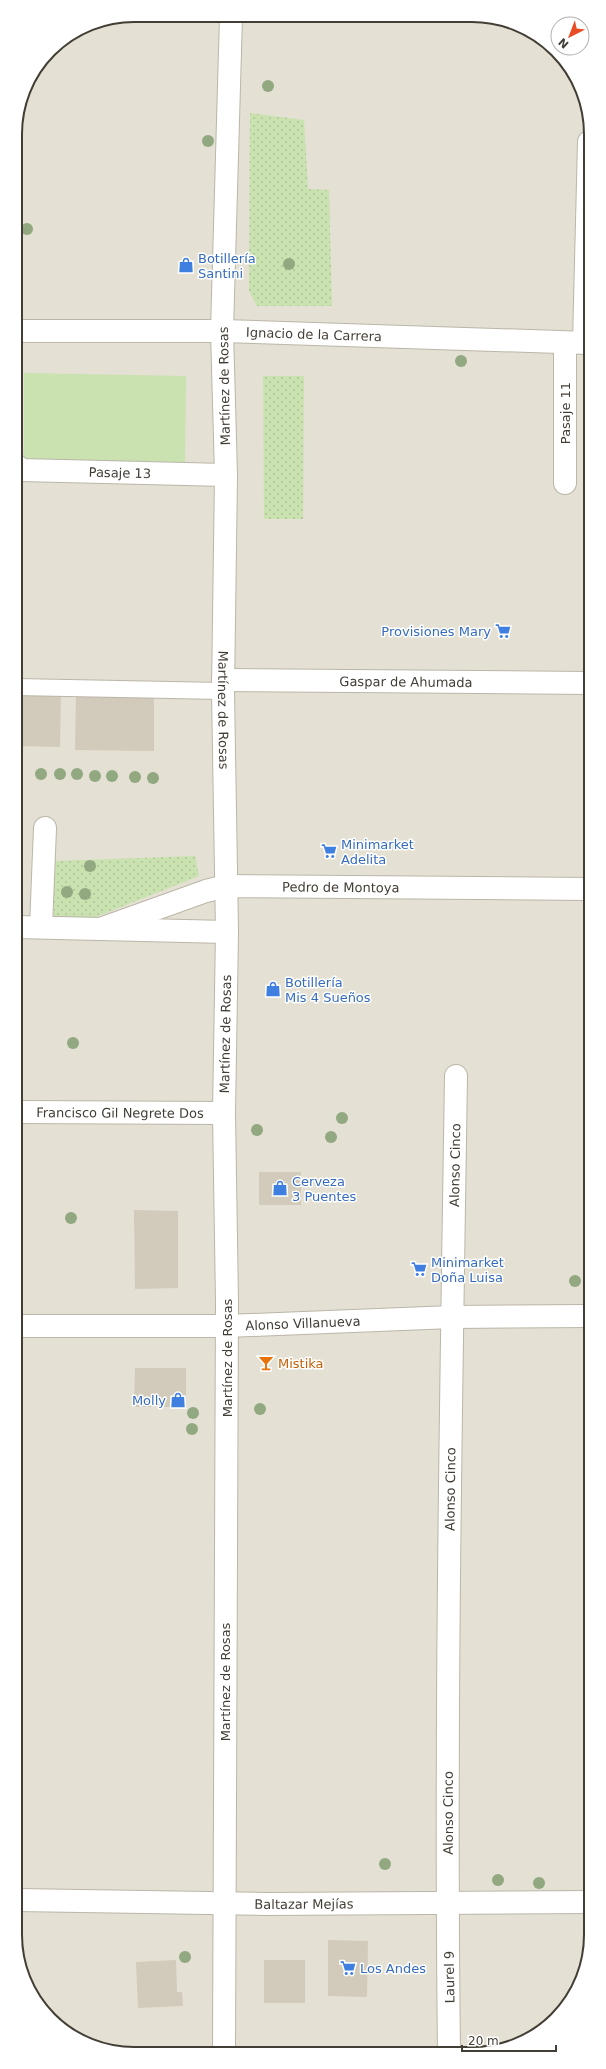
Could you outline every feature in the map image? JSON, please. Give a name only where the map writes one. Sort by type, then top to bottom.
[{"type":"street","name":"Martínez de Rosas","points":[[224,2047],[227,1326],[224,1112],[227,932],[223,685],[226,475],[222,331],[231,22]]},
{"type":"street","name":"Pasaje 11","points":[[565,484],[579,343],[584,242]]},
{"type":"street","name":"Ignacio de la Carrera","points":[[22,331],[222,331],[579,343]]},
{"type":"street","name":"Pasaje 13","points":[[22,470],[226,475]]},
{"type":"street","name":"Gaspar de Ahumada","points":[[223,685],[584,683]]},
{"type":"street","points":[[41,927],[45,828]]},
{"type":"street","name":"Pedro de Montoya","points":[[100,929],[206,891],[226,886],[584,889]]},
{"type":"street","name":"Pedro de Montoya","points":[[22,926],[227,932]]},
{"type":"street","name":"Alonso Cinco","points":[[448,1902],[452,1316],[456,1076]]},
{"type":"street","name":"Francisco Gil Negrete Dos","points":[[22,1112],[224,1112]]},
{"type":"street","name":"Alonso Villanueva","points":[[22,1326],[227,1326],[452,1316],[584,1316]]},
{"type":"street","name":"Baltazar Mejías","points":[[22,1900],[266,1904],[584,1902]]},
{"type":"street","name":"Laurel 9","points":[[448,1902],[450,2047]]},
{"type":"lane","points":[[22,687],[223,685]]},
{"type":"shaded area","points":[[127,22],[479,22],[494,24],[508,28],[528,37],[550,54],[550,56],[552,56],[565,72],[578,98],[582,112],[584,127],[584,1942],[580,1964],[575,1978],[569,1991],[556,2009],[540,2024],[528,2032],[494,2045],[479,2047],[127,2047],[112,2045],[78,2032],[55,2014],[37,1991],[28,1971],[24,1957],[22,1942],[22,127],[24,112],[31,91],[45,66],[60,50],[72,41],[98,28]]},
{"type":"green space","points":[[250,113],[304,120],[308,189],[329,190],[332,306],[257,306],[249,291]]},
{"type":"green space","points":[[24,373],[186,376],[185,462],[24,460]]},
{"type":"green space","points":[[263,376],[304,376],[303,519],[264,519]]},
{"type":"green space","points":[[195,856],[199,876],[91,919],[54,916],[54,861]]},
{"type":"building","points":[[22,692],[61,693],[60,747],[22,746]]},
{"type":"building","points":[[76,693],[154,695],[154,751],[75,750]]},
{"type":"building","name":"Cerveza 3 Puentes","points":[[259,1172],[301,1172],[301,1205],[259,1205]]},
{"type":"building","points":[[134,1210],[178,1211],[178,1288],[135,1289]]},
{"type":"building","points":[[135,1368],[186,1368],[186,1407],[134,1407]]},
{"type":"building","name":"Los Andes","points":[[328,1940],[368,1941],[367,1997],[328,1996]]},
{"type":"building","points":[[176,1960],[177,1992],[182,1992],[183,2006],[138,2008],[136,1962]]},
{"type":"building","points":[[264,1960],[305,1960],[305,2003],[264,2003]]},
{"type":"place","name":"Botillería Santini","points":[[186,265]]},
{"type":"place","name":"Provisiones Mary","points":[[503,631]]},
{"type":"place","name":"Minimarket Adelita","points":[[329,851]]},
{"type":"place","name":"Botillería Mis 4 Sueños","points":[[273,989]]},
{"type":"place","name":"Cerveza 3 Puentes","points":[[280,1188]]},
{"type":"place","name":"Minimarket Doña Luisa","points":[[419,1269]]},
{"type":"place","name":"Mistika","points":[[266,1363]]},
{"type":"place","name":"Molly","points":[[178,1400]]},
{"type":"place","name":"Los Andes","points":[[348,1968]]}]
